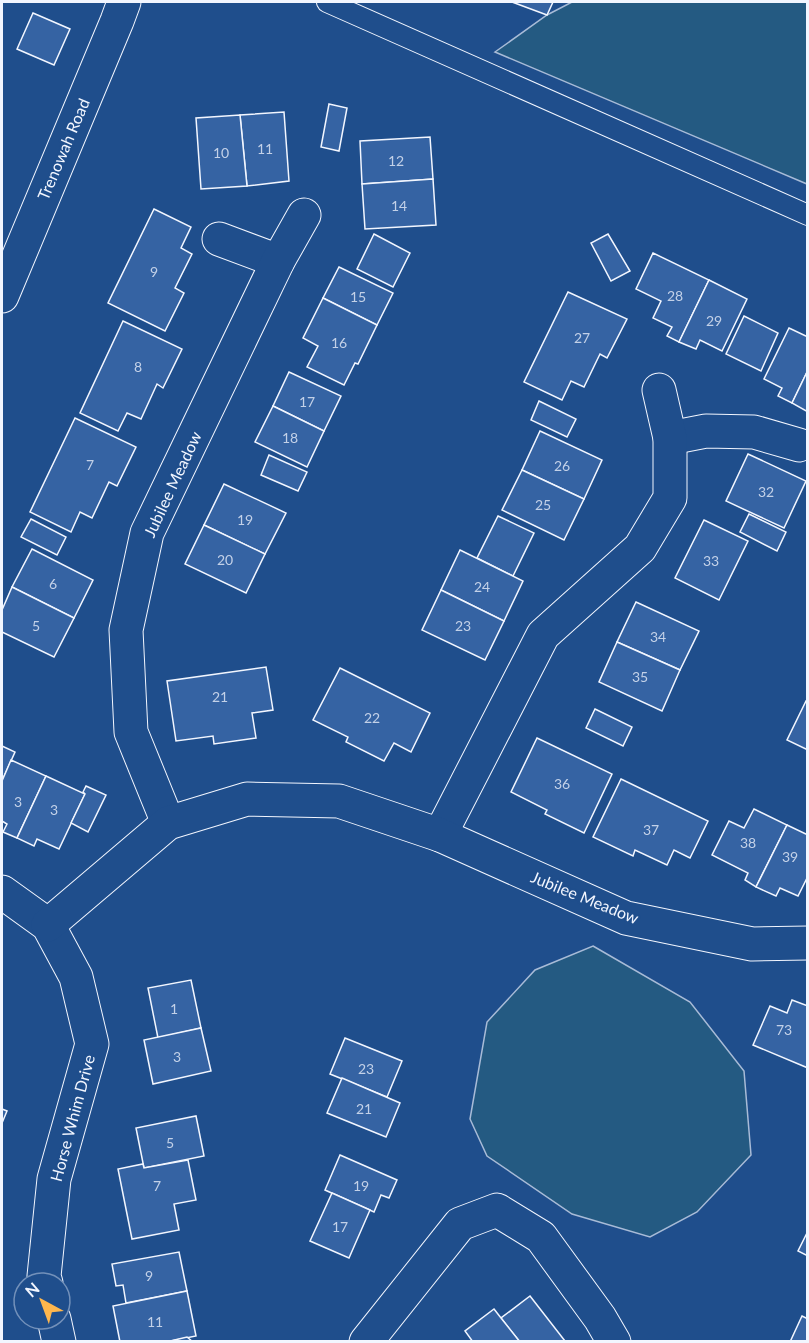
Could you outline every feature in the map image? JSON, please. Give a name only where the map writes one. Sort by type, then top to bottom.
[{"type":"street","name":"Trenowah Road","points":[[2,296],[124,2]]},
{"type":"street","name":"Jubilee Meadow","points":[[168,823],[131,732],[126,630],[147,533],[278,261],[304,215]]},
{"type":"street","points":[[219,239],[278,261]]},
{"type":"street","points":[[440,835],[543,635],[640,548],[670,498],[670,438],[658,390]]},
{"type":"street","points":[[670,438],[706,431],[754,432],[799,445]]},
{"type":"street","name":"Jubilee Meadow","points":[[48,926],[168,823],[247,799],[339,801],[440,835],[626,918],[752,944],[807,943]]},
{"type":"street","points":[[2,892],[48,926]]},
{"type":"street","name":"Horse Whim Drive","points":[[45,1271],[54,1179],[92,1044],[76,977],[48,926]]},
{"type":"street","points":[[366,1341],[460,1224],[497,1210],[541,1237],[614,1341]]},
{"type":"lane","points":[[327,2],[807,215]]},
{"type":"shaded area","points":[[572,2],[807,2],[807,184],[495,52],[547,15]]},
{"type":"shaded area","points":[[593,946],[690,1002],[744,1071],[751,1155],[697,1212],[650,1237],[572,1214],[487,1156],[470,1119],[487,1022],[535,970]]},
{"type":"building","points":[[512,2],[553,2],[547,15]]},
{"type":"building","points":[[33,13],[70,29],[54,65],[17,49]]},
{"type":"building","points":[[329,104],[347,108],[339,151],[321,147]]},
{"type":"building","points":[[284,112],[289,181],[247,186],[240,115]]},
{"type":"building","points":[[240,115],[247,186],[201,189],[196,118]]},
{"type":"building","points":[[430,137],[433,179],[362,184],[360,141]]},
{"type":"building","points":[[433,179],[436,225],[365,229],[362,184]]},
{"type":"building","points":[[154,209],[191,227],[181,248],[192,254],[175,288],[184,293],[165,331],[108,303]]},
{"type":"building","points":[[374,234],[410,253],[393,287],[357,269]]},
{"type":"building","points":[[608,234],[630,271],[611,281],[591,243]]},
{"type":"building","points":[[653,253],[709,280],[679,342],[667,336],[672,327],[653,318],[661,301],[636,289]]},
{"type":"building","points":[[339,267],[393,293],[377,325],[323,298]]},
{"type":"building","points":[[709,280],[747,299],[722,351],[700,340],[696,349],[679,342]]},
{"type":"building","points":[[568,292],[627,319],[607,358],[600,354],[584,387],[571,381],[562,400],[524,382]]},
{"type":"building","points":[[323,298],[377,325],[358,364],[355,363],[344,385],[307,367],[318,346],[303,338]]},
{"type":"building","points":[[744,316],[778,333],[761,371],[726,354]]},
{"type":"building","points":[[123,321],[182,349],[163,388],[157,384],[141,419],[127,413],[118,431],[80,413]]},
{"type":"building","points":[[789,328],[808,337],[808,370],[792,403],[778,396],[782,388],[764,379]]},
{"type":"building","points":[[808,370],[808,412],[792,403]]},
{"type":"building","points":[[289,372],[341,396],[324,431],[273,406]]},
{"type":"building","points":[[539,401],[576,419],[567,437],[531,420]]},
{"type":"building","points":[[273,406],[324,431],[307,467],[255,442]]},
{"type":"building","points":[[75,418],[136,447],[117,486],[109,482],[92,518],[80,512],[71,532],[30,512]]},
{"type":"building","points":[[540,431],[602,460],[584,499],[522,470]]},
{"type":"building","points":[[748,454],[806,481],[784,528],[726,501]]},
{"type":"building","points":[[269,455],[307,472],[298,491],[261,475]]},
{"type":"building","points":[[522,470],[584,499],[564,540],[502,510]]},
{"type":"building","points":[[224,484],[286,513],[265,554],[204,525]]},
{"type":"building","points":[[749,514],[786,532],[777,551],[740,532]]},
{"type":"building","points":[[498,516],[534,533],[513,576],[477,558]]},
{"type":"building","points":[[31,519],[66,537],[57,555],[21,537]]},
{"type":"building","points":[[704,520],[748,541],[719,600],[675,578]]},
{"type":"building","points":[[204,525],[265,554],[246,593],[185,564]]},
{"type":"building","points":[[32,549],[93,580],[74,618],[12,587]]},
{"type":"building","points":[[460,550],[523,581],[504,621],[441,590]]},
{"type":"building","points":[[12,587],[74,618],[54,657],[2,632],[2,610]]},
{"type":"building","points":[[441,590],[504,621],[485,660],[422,630]]},
{"type":"building","points":[[636,602],[699,631],[680,670],[617,642]]},
{"type":"building","points":[[617,642],[680,670],[662,711],[599,682]]},
{"type":"building","points":[[266,667],[273,710],[252,713],[256,738],[214,744],[213,736],[176,741],[167,681]]},
{"type":"building","points":[[340,668],[430,713],[411,752],[394,743],[384,761],[346,742],[348,737],[313,720]]},
{"type":"building","points":[[806,701],[808,702],[808,750],[787,740]]},
{"type":"building","points":[[595,709],[632,727],[623,746],[586,728]]},
{"type":"building","points":[[537,738],[612,774],[584,833],[545,814],[547,810],[511,792]]},
{"type":"building","points":[[2,746],[15,752],[2,781]]},
{"type":"building","points":[[11,760],[46,776],[17,838],[3,832],[7,824],[2,821],[2,781]]},
{"type":"building","points":[[46,776],[85,794],[59,849],[37,839],[34,846],[17,838]]},
{"type":"building","points":[[621,779],[708,821],[690,858],[674,850],[667,865],[635,850],[633,856],[593,837]]},
{"type":"building","points":[[86,786],[106,795],[88,832],[71,823],[85,794],[83,792]]},
{"type":"building","points":[[754,809],[787,825],[756,887],[745,880],[748,873],[712,855],[729,821],[744,828]]},
{"type":"building","points":[[787,825],[808,835],[808,876],[798,896],[780,888],[776,896],[756,887]]},
{"type":"building","points":[[191,980],[201,1028],[158,1038],[148,988]]},
{"type":"building","points":[[792,1000],[808,1006],[808,1068],[753,1045],[770,1006],[787,1013]]},
{"type":"building","points":[[201,1028],[211,1071],[153,1084],[144,1040]]},
{"type":"building","points":[[345,1038],[402,1061],[387,1097],[330,1074]]},
{"type":"building","points":[[342,1078],[400,1103],[386,1137],[327,1113]]},
{"type":"building","points":[[2,1109],[7,1111],[2,1123]]},
{"type":"building","points":[[196,1116],[204,1156],[144,1168],[136,1128]]},
{"type":"building","points":[[340,1155],[397,1180],[389,1198],[381,1195],[374,1212],[325,1190]]},
{"type":"building","points":[[188,1160],[196,1200],[174,1204],[179,1230],[132,1239],[118,1169],[143,1164],[144,1168]]},
{"type":"building","points":[[332,1193],[370,1210],[349,1258],[310,1241]]},
{"type":"building","points":[[808,1233],[808,1256],[798,1251]]},
{"type":"building","points":[[179,1252],[187,1291],[126,1303],[123,1285],[116,1286],[112,1264]]},
{"type":"building","points":[[187,1291],[196,1336],[166,1342],[120,1342],[113,1306]]},
{"type":"building","points":[[530,1296],[565,1342],[520,1342],[501,1318]]},
{"type":"building","points":[[494,1309],[520,1342],[473,1342],[465,1331]]},
{"type":"building","points":[[802,1316],[808,1319],[808,1342],[790,1342]]},
{"type":"building","points":[[187,1337],[193,1342],[166,1342]]}]
